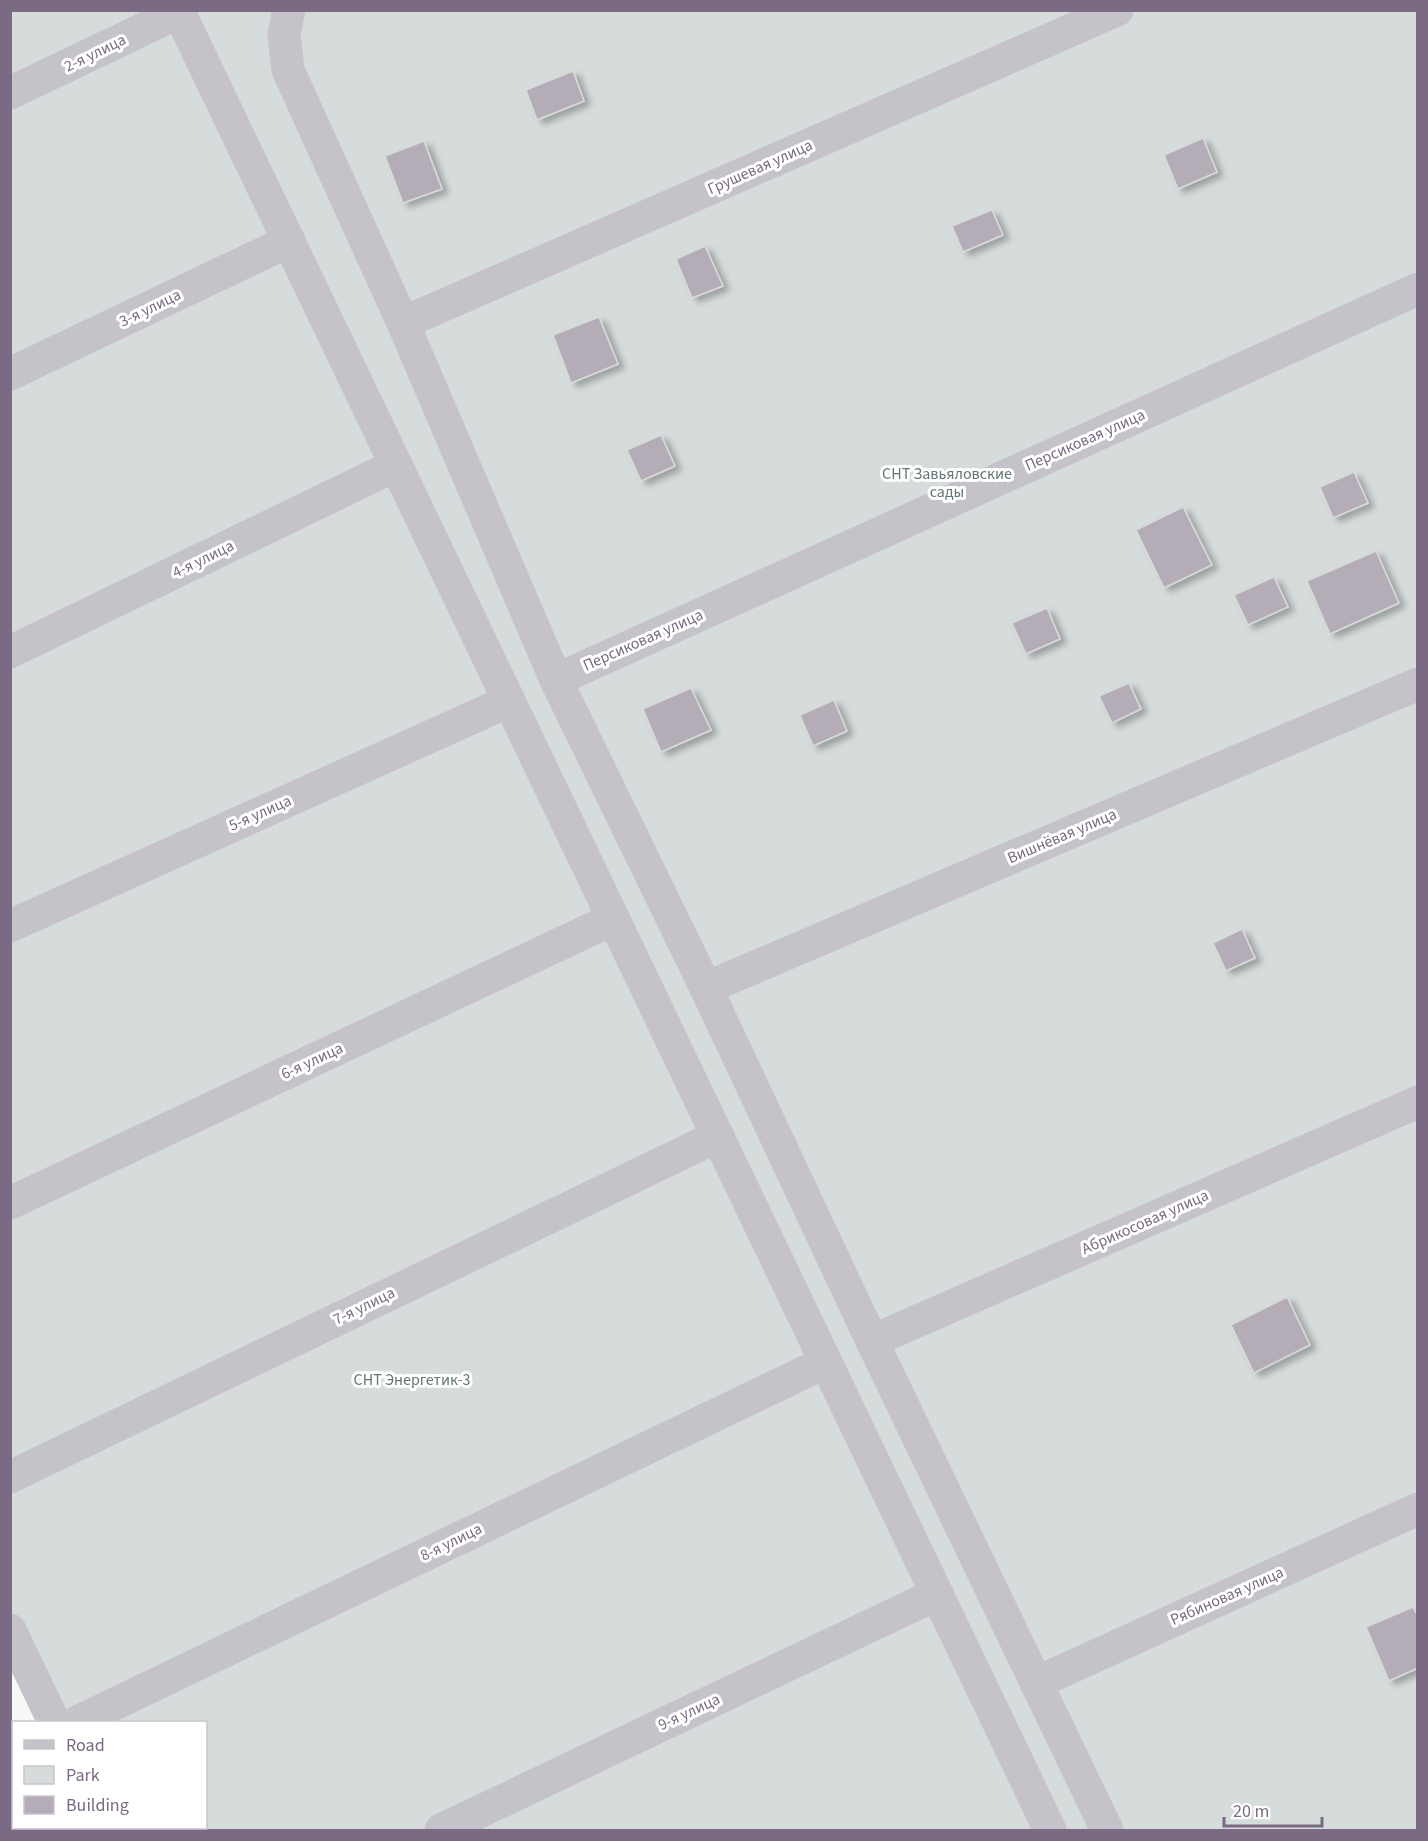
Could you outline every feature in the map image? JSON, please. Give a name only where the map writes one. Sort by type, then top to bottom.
[{"type":"street","points":[[289,10],[284,34],[288,70],[403,323],[556,680],[706,988],[872,1341],[1107,1830]]},
{"type":"street","name":"Грушевая улица","points":[[403,323],[1117,10]]},
{"type":"street","points":[[179,11],[937,1594],[1039,1827]]},
{"type":"street","name":"2-я улица","points":[[10,93],[179,11]]},
{"type":"street","name":"3-я улица","points":[[10,374],[289,241]]},
{"type":"street","name":"Персиковая улица","points":[[556,680],[1418,289]]},
{"type":"street","name":"4-я улица","points":[[10,652],[396,465]]},
{"type":"street","name":"Вишнёвая улица","points":[[706,988],[1418,684]]},
{"type":"street","name":"5-я улица","points":[[10,926],[509,701]]},
{"type":"street","name":"6-я улица","points":[[10,1203],[613,919]]},
{"type":"street","name":"Абрикосовая улица","points":[[872,1341],[1418,1102]]},
{"type":"street","name":"7-я улица","points":[[10,1477],[718,1136]]},
{"type":"street","name":"8-я улица","points":[[78,1721],[826,1362]]},
{"type":"street","name":"Рябиновая улица","points":[[1036,1683],[1418,1509]]},
{"type":"street","name":"9-я улица","points":[[441,1830],[937,1594]]},
{"type":"street","points":[[10,1630],[54,1721]]},
{"type":"green space","points":[[11,11],[1417,11],[1417,1830],[91,1830],[207,1829],[207,1721],[40,1721],[11,1661]]},
{"type":"building","points":[[573,71],[584,101],[537,120],[526,90]]},
{"type":"building","points":[[1203,138],[1217,172],[1178,189],[1164,155]]},
{"type":"building","points":[[424,141],[442,189],[403,203],[385,156]]},
{"type":"building","points":[[992,210],[1003,235],[963,252],[952,226]]},
{"type":"building","points":[[705,246],[723,286],[692,298],[676,259]]},
{"type":"building","points":[[599,317],[618,364],[571,383],[553,335]]},
{"type":"building","points":[[661,435],[675,466],[641,481],[627,450]]},
{"type":"building","points":[[1354,472],[1368,503],[1333,518],[1320,487]]},
{"type":"building","points":[[1183,507],[1212,565],[1164,588],[1136,530]]},
{"type":"building","points":[[1376,551],[1399,603],[1330,634],[1307,581]]},
{"type":"building","points":[[1274,577],[1288,607],[1248,625],[1234,595]]},
{"type":"building","points":[[1047,608],[1060,639],[1026,654],[1012,623]]},
{"type":"building","points":[[1129,683],[1141,709],[1112,723],[1099,696]]},
{"type":"building","points":[[691,688],[711,730],[661,752],[643,709]]},
{"type":"building","points":[[834,700],[847,731],[813,746],[800,715]]},
{"type":"building","points":[[1242,929],[1255,958],[1226,971],[1213,943]]},
{"type":"building","points":[[1287,1297],[1310,1345],[1254,1373],[1231,1325]]},
{"type":"building","points":[[1413,1607],[1418,1617],[1418,1668],[1389,1681],[1366,1627]]},
{"type":"park label","name":"СНТ Завьяловские сады","points":[[947,483]]},
{"type":"park label","name":"СНТ Энергетик-3","points":[[412,1380]]}]
